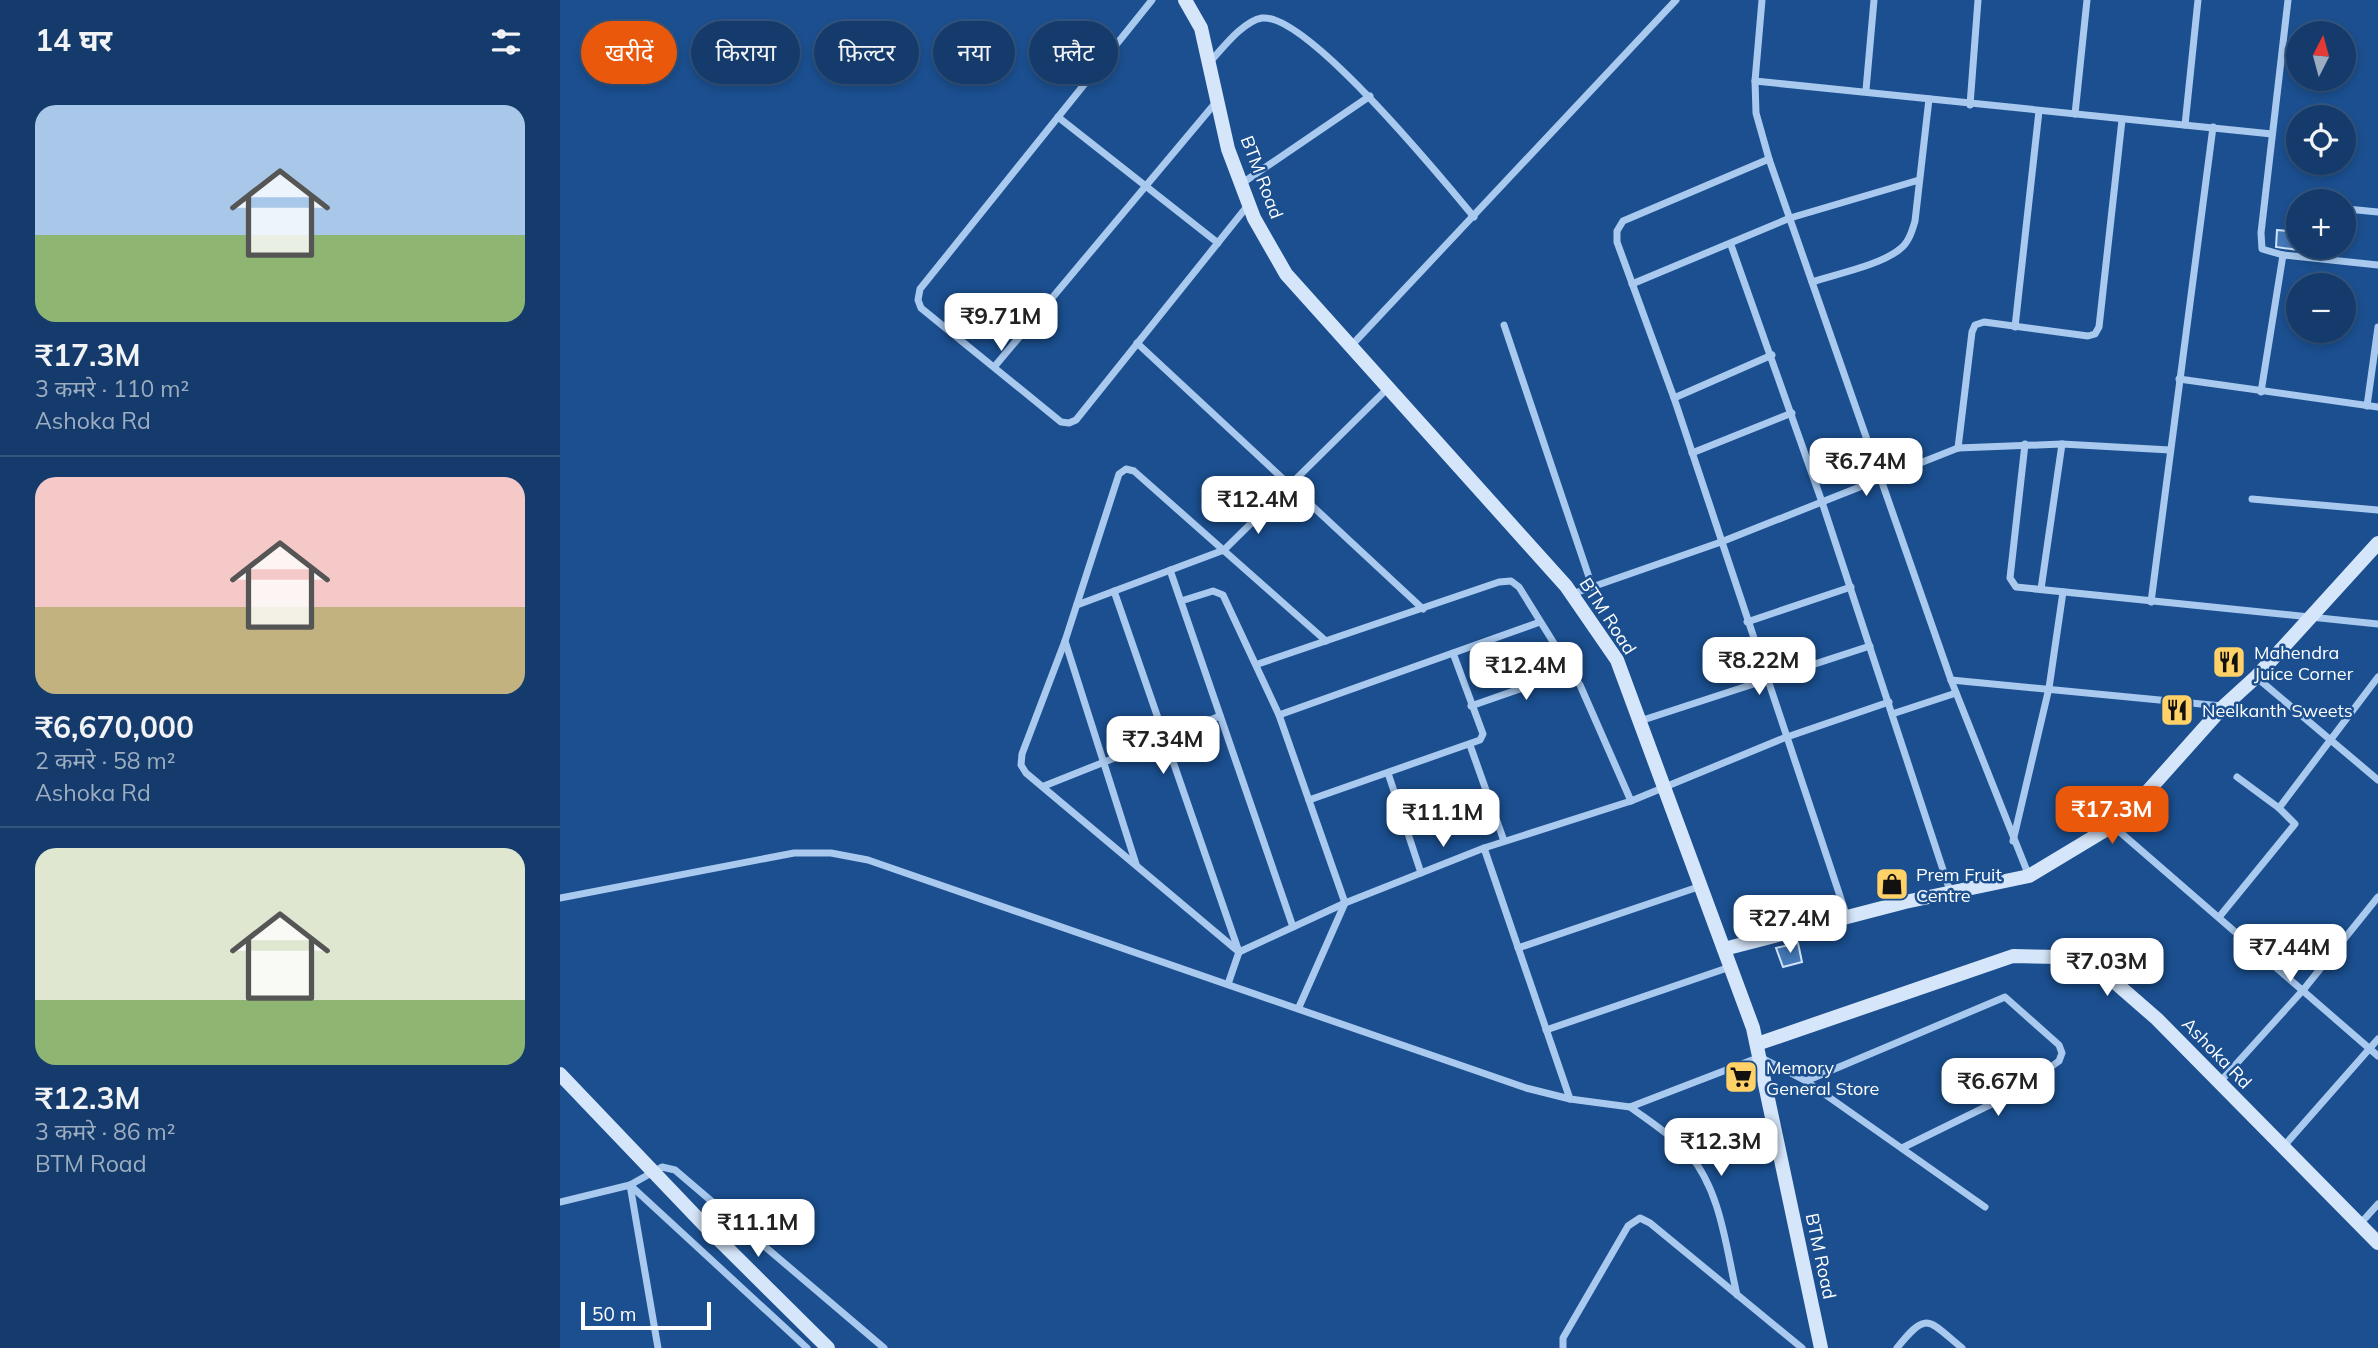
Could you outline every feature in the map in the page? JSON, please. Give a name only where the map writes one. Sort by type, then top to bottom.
[{"type":"street","points":[[1152,0],[920,289],[918,300],[921,308],[1061,422],[1069,423],[1076,420],[1249,204]]},
{"type":"street","name":"BTM Road","points":[[1185,0],[1201,28],[1228,149],[1249,204],[1286,274],[1572,594],[1617,660],[1731,966],[1758,1051],[1821,1348]]},
{"type":"street","points":[[1351,346],[1676,0]]},
{"type":"street","points":[[1762,0],[1755,81],[1756,113],[1769,159],[1951,680],[2029,876]]},
{"type":"street","points":[[1866,90],[1874,0]]},
{"type":"street","points":[[1970,105],[1978,0]]},
{"type":"street","points":[[2074,114],[2087,0]]},
{"type":"street","points":[[2185,125],[2198,0]]},
{"type":"street","points":[[2288,0],[2260,243],[2267,253],[2283,256],[2378,265]]},
{"type":"street","points":[[1209,63],[1241,30],[1261,18],[1284,21],[1370,96],[1474,217]]},
{"type":"street","points":[[1755,81],[1866,90],[1970,105],[2272,134]]},
{"type":"street","points":[[1241,184],[1370,96]]},
{"type":"street","points":[[1812,282],[1901,249],[1910,237],[1915,220],[1929,99]]},
{"type":"street","points":[[995,366],[1217,101]]},
{"type":"street","points":[[2015,327],[2039,111]]},
{"type":"street","points":[[1058,117],[1218,243]]},
{"type":"street","points":[[1958,448],[1975,325],[1984,322],[2088,337],[2099,327],[2122,120]]},
{"type":"street","points":[[2151,602],[2213,127]]},
{"type":"street","points":[[1769,159],[1623,221],[1617,231],[1617,242],[1674,398],[1784,738],[1847,917]]},
{"type":"street","points":[[1632,284],[1731,245],[1790,218],[1919,180]]},
{"type":"street","points":[[2356,210],[2378,212]]},
{"type":"street","points":[[1731,245],[1772,355],[1851,587],[1950,891]]},
{"type":"street","points":[[2261,392],[2283,256]]},
{"type":"street","points":[[1504,325],[1592,586]]},
{"type":"street","points":[[2367,405],[2378,327]]},
{"type":"street","points":[[1137,344],[1423,608]]},
{"type":"street","points":[[1674,398],[1772,355]]},
{"type":"street","points":[[2179,379],[2378,407]]},
{"type":"street","points":[[1077,605],[1224,550],[1388,388]]},
{"type":"street","points":[[1692,453],[1792,413]]},
{"type":"street","points":[[2025,444],[2010,578],[2016,587],[2378,624]]},
{"type":"street","points":[[1572,594],[1721,542],[1879,477],[1958,448],[2062,444],[2169,450]]},
{"type":"street","points":[[2041,589],[2062,444]]},
{"type":"street","points":[[1239,952],[1026,773],[1021,765],[1119,474],[1126,469],[1135,471],[1326,641]]},
{"type":"street","points":[[2252,499],[2378,510]]},
{"type":"street","points":[[1724,949],[1950,891],[2029,876],[2122,820],[2223,706],[2256,677],[2378,543]]},
{"type":"street","points":[[1170,570],[1293,927]]},
{"type":"street","points":[[1258,664],[1499,582],[1511,581],[1519,587],[1571,671],[1631,801]]},
{"type":"street","points":[[1747,622],[1851,587]]},
{"type":"street","points":[[1114,591],[1239,952],[1228,984]]},
{"type":"street","points":[[1181,601],[1213,591],[1220,592],[1258,664],[1279,715],[1345,903],[1299,1007]]},
{"type":"street","points":[[2013,841],[2049,688],[2063,592]]},
{"type":"street","points":[[1279,715],[1540,622]]},
{"type":"street","points":[[1065,640],[1136,864]]},
{"type":"street","points":[[1640,721],[1870,646]]},
{"type":"street","points":[[1309,800],[1480,740],[1483,734],[1453,653]]},
{"type":"street","points":[[1471,706],[1571,671]]},
{"type":"street","points":[[2256,677],[2378,780]]},
{"type":"street","points":[[2279,808],[2378,677]]},
{"type":"street","points":[[1951,680],[2223,706]]},
{"type":"street","points":[[1892,714],[1956,693]]},
{"type":"street","points":[[1239,952],[1345,903],[1484,848],[1631,801],[1784,738],[1889,702]]},
{"type":"street","points":[[1044,786],[1220,716]]},
{"type":"street","points":[[1471,745],[1504,841]]},
{"type":"street","points":[[1388,773],[1421,873]]},
{"type":"street","points":[[2220,916],[2294,829],[2293,820],[2236,777]]},
{"type":"street","points":[[2113,825],[2378,1056]]},
{"type":"street","points":[[1484,848],[1570,1099]]},
{"type":"street","points":[[560,898],[794,853],[831,853],[868,860],[1299,1007],[1526,1088],[1570,1099],[1630,1107],[1687,1152],[1705,1175],[1715,1200],[1737,1296]]},
{"type":"street","points":[[1518,948],[1701,886]]},
{"type":"street","points":[[2219,1083],[2304,989],[2378,897]]},
{"type":"street","name":"Ashoka Rd","points":[[1758,1051],[2013,956],[2061,957],[2103,972],[2157,1019],[2378,1244]]},
{"type":"street","points":[[1546,1030],[1731,966]]},
{"type":"street","points":[[1805,1082],[2005,997],[2059,1045],[2062,1053],[2059,1060],[2017,1092],[1902,1148]]},
{"type":"street","points":[[2283,1148],[2378,1039]]},
{"type":"street","points":[[1630,1107],[1758,1051],[1985,1207]]},
{"type":"street","points":[[560,1074],[707,1228],[828,1348]]},
{"type":"street","points":[[560,1202],[630,1185],[662,1167],[675,1170],[884,1348]]},
{"type":"street","points":[[630,1185],[658,1348]]},
{"type":"street","points":[[630,1185],[807,1348]]},
{"type":"street","points":[[2360,1225],[2378,1204]]},
{"type":"street","points":[[1563,1348],[1563,1338],[1628,1226],[1640,1218],[1650,1223],[1802,1348]]},
{"type":"street","points":[[1898,1348],[1916,1324],[1925,1322],[1934,1325],[1962,1348]]},
{"type":"building","points":[[2277,230],[2286,231],[2286,248],[2276,247]]},
{"type":"building","points":[[1798,943],[1802,962],[1783,967],[1776,948]]},
{"type":"place","name":"Mahendra Juice Corner","points":[[2229,662]]},
{"type":"place","name":"Neelkanth Sweets","points":[[2177,710]]},
{"type":"place","name":"Prem Fruit Centre","points":[[1892,884]]},
{"type":"place","name":"Memory General Store","points":[[1741,1077]]}]
